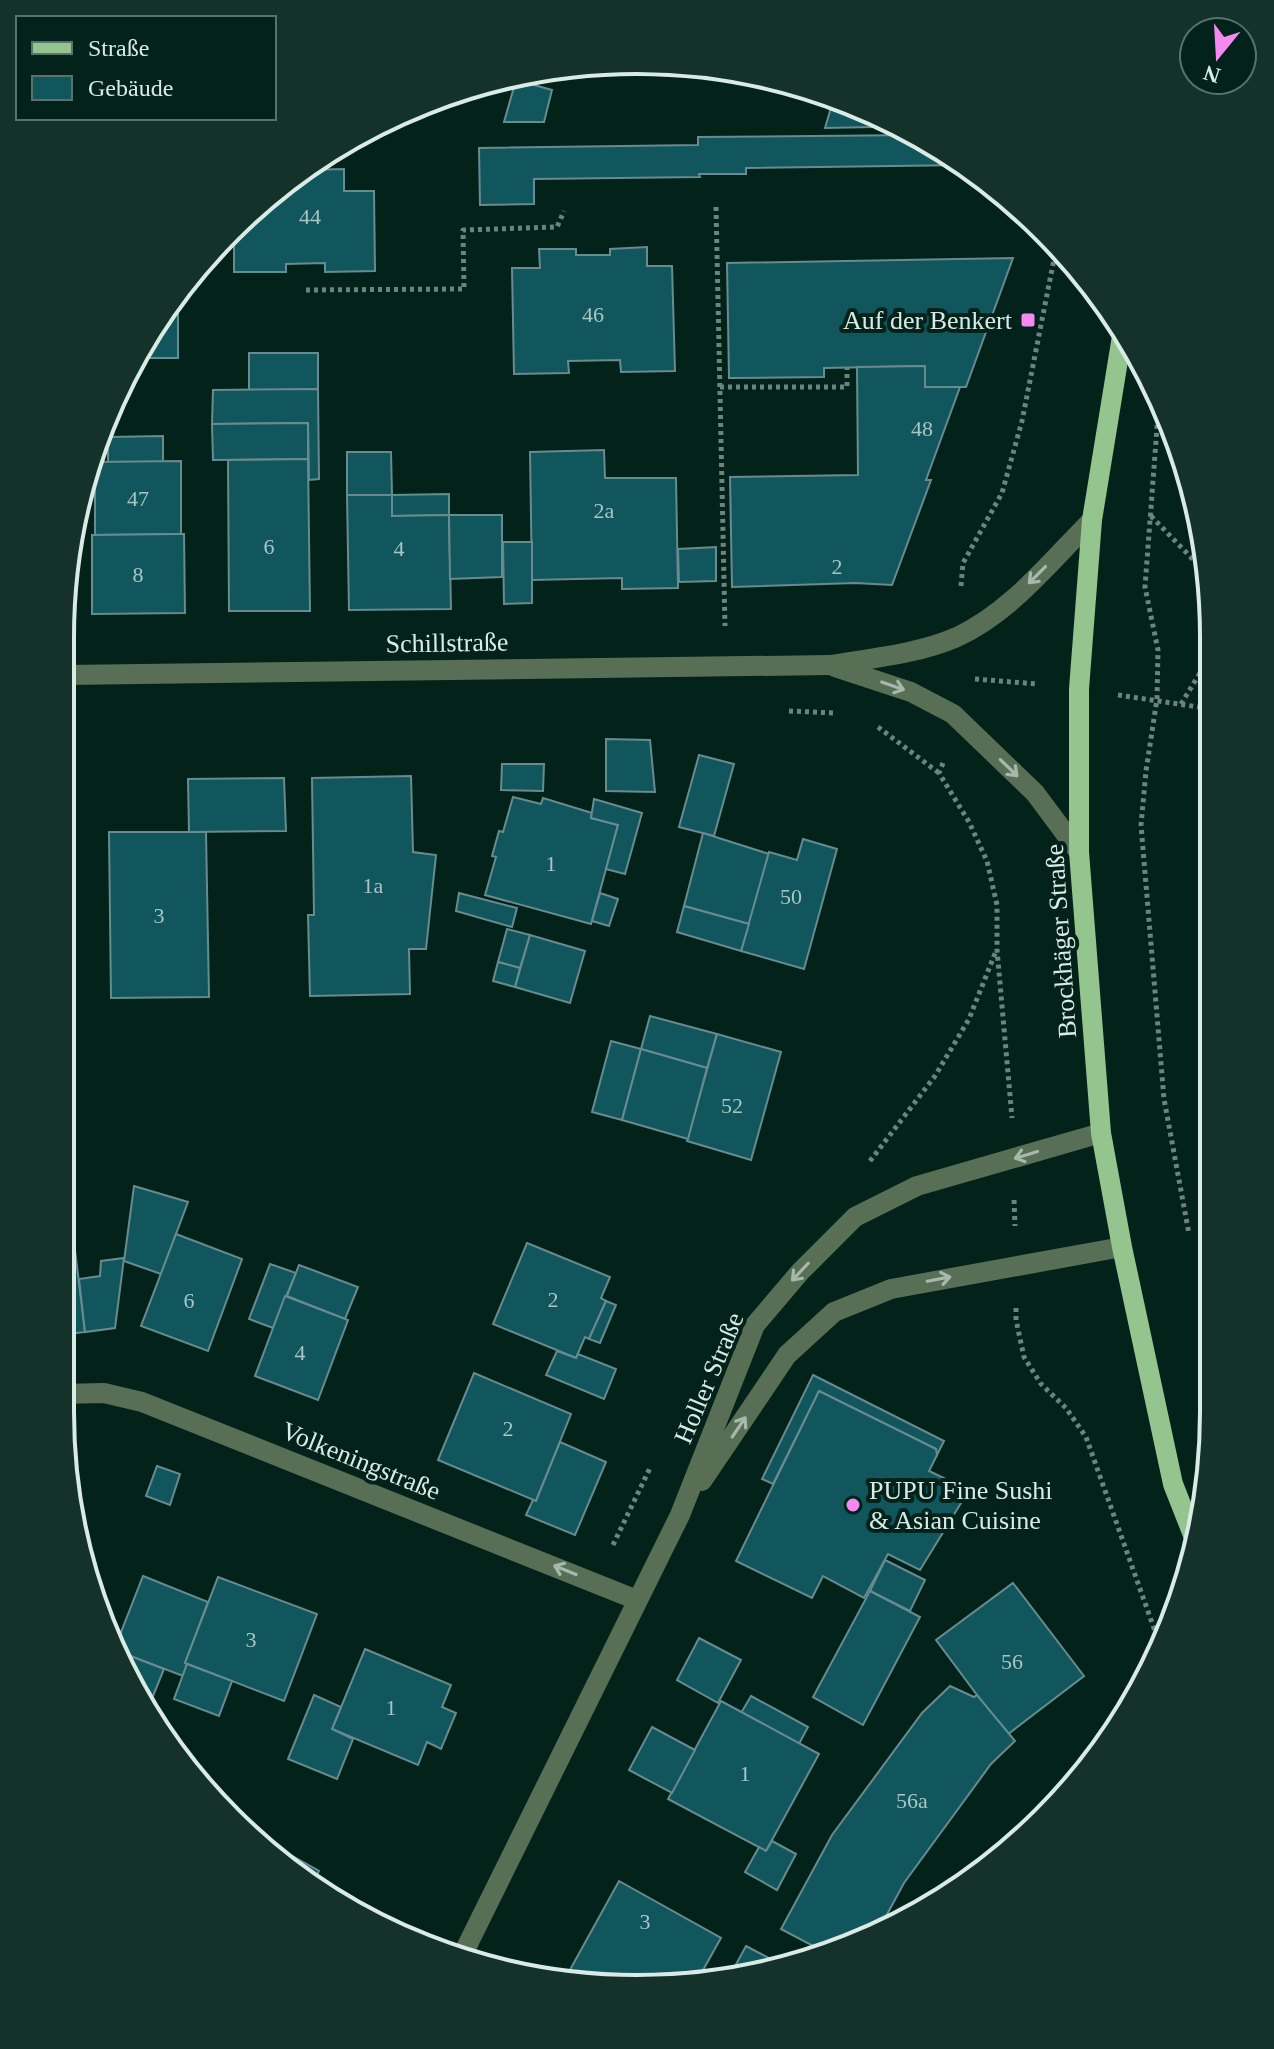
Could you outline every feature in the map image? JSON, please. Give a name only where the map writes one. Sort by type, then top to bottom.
[{"type":"main road","name":"Brockhäger Straße","points":[[1120,348],[1092,520],[1079,689],[1079,852],[1101,1133],[1173,1484],[1189,1524]]},
{"type":"street","name":"Schillstraße","points":[[74,675],[831,665],[904,653],[958,636],[1009,604],[1092,520]]},
{"type":"street","name":"Schillstraße","points":[[831,665],[911,692],[953,714],[1035,793],[1079,852]]},
{"type":"street","name":"Holler Straße","points":[[466,1948],[680,1515],[755,1325],[800,1272],[855,1217],[917,1186],[1101,1133]]},
{"type":"street","name":"Holler Straße","points":[[680,1515],[787,1355],[834,1312],[891,1289],[1122,1247]]},
{"type":"street","name":"Volkeningstraße","points":[[74,1394],[104,1393],[142,1402],[637,1600]]},
{"type":"path","points":[[716,207],[726,666]]},
{"type":"path","points":[[306,290],[464,289],[463,230],[557,227],[564,211]]},
{"type":"path","points":[[961,591],[963,563],[1002,493],[1022,421],[1054,259]]},
{"type":"path","points":[[720,387],[847,387],[847,367]]},
{"type":"path","points":[[1157,423],[1145,587],[1158,650],[1157,699],[1141,825],[1147,928],[1164,1099],[1189,1234]]},
{"type":"path","points":[[1150,515],[1195,561]]},
{"type":"path","points":[[1181,704],[1200,673]]},
{"type":"path","points":[[969,678],[1039,685]]},
{"type":"path","points":[[1123,695],[1200,707]]},
{"type":"path","points":[[784,710],[841,713]]},
{"type":"path","points":[[876,725],[939,773],[969,822],[987,861],[997,905],[997,950],[1012,1122]]},
{"type":"path","points":[[939,773],[947,752]]},
{"type":"path","points":[[1014,1207],[1015,1232]]},
{"type":"path","points":[[1016,1306],[1024,1357],[1041,1384],[1066,1408],[1086,1437],[1155,1631]]},
{"type":"building","points":[[531,84],[552,90],[544,122],[504,122],[514,88]]},
{"type":"building","points":[[831,109],[873,126],[873,127],[825,128]]},
{"type":"building","points":[[892,135],[944,165],[746,168],[746,174],[699,174],[700,177],[534,179],[534,204],[480,205],[479,148],[698,145],[698,137]]},
{"type":"building","points":[[344,169],[344,191],[374,191],[375,271],[325,272],[325,263],[286,264],[286,272],[234,272],[234,244],[294,190],[323,170]]},
{"type":"building","points":[[647,247],[647,266],[672,266],[675,371],[621,372],[620,360],[568,361],[569,373],[514,374],[512,268],[540,268],[539,249],[576,249],[576,255],[610,255],[610,249]]},
{"type":"building","points":[[1013,258],[966,387],[925,387],[925,366],[824,368],[824,377],[729,378],[727,263]]},
{"type":"building","points":[[178,311],[178,358],[147,358]]},
{"type":"building","points":[[249,353],[318,353],[318,389],[249,391]]},
{"type":"building","points":[[925,366],[925,387],[960,387],[926,480],[931,480],[892,585],[855,583],[732,587],[730,477],[858,475],[857,367]]},
{"type":"building","points":[[318,389],[319,479],[309,480],[308,423],[212,424],[213,390]]},
{"type":"building","points":[[308,423],[308,459],[213,460],[212,424]]},
{"type":"building","points":[[163,436],[163,462],[108,462],[111,437]]},
{"type":"building","points":[[604,450],[605,478],[676,478],[678,588],[622,589],[622,578],[532,580],[530,452]]},
{"type":"building","points":[[347,452],[391,452],[392,495],[347,495]]},
{"type":"building","points":[[308,459],[310,611],[229,611],[228,460]]},
{"type":"building","points":[[181,461],[181,534],[95,535],[95,485],[102,462]]},
{"type":"building","points":[[449,494],[449,515],[392,516],[392,495]]},
{"type":"building","points":[[347,495],[392,495],[392,516],[449,515],[451,609],[349,610]]},
{"type":"building","points":[[449,515],[502,515],[502,577],[450,579]]},
{"type":"building","points":[[184,534],[185,613],[92,614],[92,535]]},
{"type":"building","points":[[503,542],[532,542],[532,603],[504,604]]},
{"type":"building","points":[[716,547],[716,581],[679,582],[678,549]]},
{"type":"building","points":[[606,739],[650,740],[655,792],[606,791]]},
{"type":"building","points":[[699,755],[734,764],[714,836],[679,827]]},
{"type":"building","points":[[502,764],[544,764],[543,791],[501,790]]},
{"type":"building","points":[[411,776],[413,852],[436,855],[426,949],[409,949],[410,994],[310,996],[308,915],[314,915],[312,778]]},
{"type":"building","points":[[284,778],[286,831],[189,832],[188,779]]},
{"type":"building","points":[[513,797],[541,804],[543,798],[592,813],[591,818],[618,825],[591,924],[485,895],[496,857],[492,856],[499,831],[503,832]]},
{"type":"building","points":[[594,799],[642,813],[625,874],[606,869],[618,825],[591,818]]},
{"type":"building","points":[[109,832],[206,832],[209,997],[111,998]]},
{"type":"building","points":[[703,833],[769,854],[749,924],[684,906]]},
{"type":"building","points":[[803,839],[837,849],[804,969],[741,951],[769,852],[797,860]]},
{"type":"building","points":[[459,893],[517,908],[512,927],[456,911]]},
{"type":"building","points":[[600,893],[618,899],[609,926],[592,921]]},
{"type":"building","points":[[684,906],[749,924],[741,951],[677,932]]},
{"type":"building","points":[[507,929],[530,935],[520,968],[498,962]]},
{"type":"building","points":[[530,935],[585,951],[570,1003],[515,987]]},
{"type":"building","points":[[498,962],[520,968],[515,987],[493,981]]},
{"type":"building","points":[[650,1016],[717,1034],[707,1068],[641,1049]]},
{"type":"building","points":[[717,1034],[781,1052],[751,1160],[687,1141]]},
{"type":"building","points":[[611,1041],[641,1049],[622,1120],[592,1112]]},
{"type":"building","points":[[641,1049],[707,1068],[688,1139],[622,1120]]},
{"type":"building","points":[[134,1186],[188,1202],[161,1274],[124,1261]]},
{"type":"building","points":[[176,1234],[242,1259],[208,1351],[141,1326]]},
{"type":"building","points":[[74,1242],[85,1332],[74,1333]]},
{"type":"building","points":[[527,1243],[610,1277],[601,1298],[606,1301],[589,1339],[585,1337],[576,1358],[493,1324]]},
{"type":"building","points":[[124,1258],[115,1328],[85,1332],[79,1279],[100,1276],[101,1261]]},
{"type":"building","points":[[270,1264],[296,1273],[273,1328],[249,1319]]},
{"type":"building","points":[[299,1265],[358,1287],[345,1319],[287,1296]]},
{"type":"building","points":[[285,1296],[348,1320],[318,1400],[255,1376]]},
{"type":"building","points":[[606,1301],[616,1305],[600,1343],[589,1339]]},
{"type":"building","points":[[557,1351],[576,1358],[578,1354],[616,1369],[604,1399],[546,1375]]},
{"type":"building","points":[[474,1373],[571,1414],[536,1501],[438,1460]]},
{"type":"building","points":[[813,1375],[944,1441],[937,1455],[936,1449],[819,1391],[773,1484],[762,1479]]},
{"type":"building","points":[[819,1391],[936,1449],[937,1455],[929,1471],[969,1490],[920,1570],[888,1554],[864,1598],[823,1576],[812,1598],[736,1561]]},
{"type":"building","points":[[560,1442],[606,1462],[575,1535],[526,1515],[533,1500],[536,1501]]},
{"type":"building","points":[[157,1466],[180,1474],[170,1505],[146,1496]]},
{"type":"building","points":[[885,1560],[925,1580],[910,1611],[870,1591]]},
{"type":"building","points":[[143,1576],[208,1602],[183,1676],[130,1656],[120,1634]]},
{"type":"building","points":[[218,1577],[317,1614],[284,1701],[185,1663]]},
{"type":"building","points":[[1013,1583],[1084,1676],[1007,1735],[936,1640]]},
{"type":"building","points":[[870,1591],[920,1617],[863,1725],[813,1697]]},
{"type":"building","points":[[699,1638],[741,1660],[718,1703],[677,1680]]},
{"type":"building","points":[[365,1649],[451,1685],[442,1707],[456,1713],[441,1749],[427,1742],[418,1765],[332,1729]]},
{"type":"building","points":[[130,1656],[164,1669],[152,1699]]},
{"type":"building","points":[[187,1664],[232,1681],[219,1716],[174,1699]]},
{"type":"building","points":[[950,1686],[974,1697],[977,1695],[1015,1741],[991,1764],[904,1883],[885,1917],[814,1946],[781,1929],[832,1835],[922,1713]]},
{"type":"building","points":[[314,1695],[341,1707],[332,1729],[353,1739],[337,1779],[288,1759]]},
{"type":"building","points":[[751,1696],[808,1727],[799,1744],[741,1713]]},
{"type":"building","points":[[721,1701],[819,1754],[766,1851],[668,1799]]},
{"type":"building","points":[[652,1727],[695,1750],[672,1793],[629,1770]]},
{"type":"building","points":[[772,1841],[796,1854],[777,1890],[745,1872],[759,1847],[766,1851]]},
{"type":"building","points":[[287,1853],[319,1871],[317,1875]]},
{"type":"building","points":[[619,1881],[721,1938],[703,1971],[637,1975],[570,1971]]},
{"type":"building","points":[[746,1946],[770,1959],[747,1964],[735,1966]]},
{"type":"place","name":"Auf der Benkert","points":[[1028,320]]},
{"type":"place","name":"PUPU Fine Sushi & Asian Cuisine","points":[[853,1505]]}]
